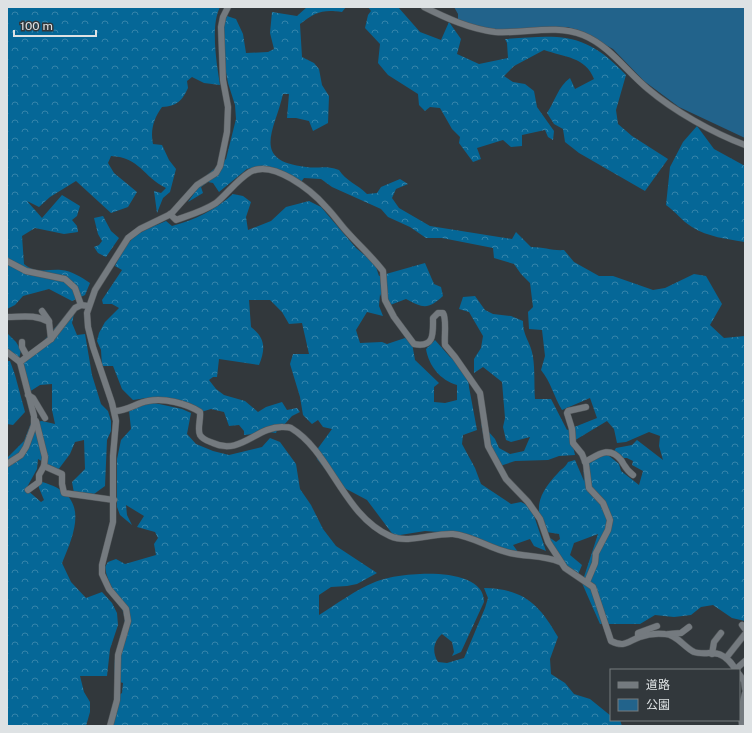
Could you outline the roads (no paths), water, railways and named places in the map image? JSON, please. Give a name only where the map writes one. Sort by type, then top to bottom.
[{"type":"street","points":[[110,726],[117,700],[118,654],[128,621],[126,609],[109,589],[102,574],[102,565],[113,528],[113,456],[116,425],[115,411],[89,335],[87,321],[88,306],[95,290],[125,242],[140,230],[170,214],[183,202],[197,185],[216,172],[222,163],[227,132],[228,107],[223,80],[221,27],[228,7]]},
{"type":"street","points":[[424,7],[464,24],[496,32],[560,30],[584,36],[612,54],[638,80],[663,100],[722,135],[745,145]]},
{"type":"street","points":[[170,214],[176,220],[203,210],[215,204],[250,172],[259,170],[274,170],[287,177],[321,201],[383,271],[385,300],[397,322],[414,344],[422,346],[429,342],[433,337],[433,318],[438,313],[443,313],[445,317],[445,346],[455,357],[480,393],[488,446],[506,479],[528,502],[540,519],[548,542],[568,572],[587,582],[593,587],[608,636],[611,641],[622,644],[631,643],[638,637],[649,634],[681,633],[689,627]]},
{"type":"street","points":[[7,261],[26,271],[65,279],[75,288],[81,305]]},
{"type":"street","points":[[20,362],[51,339],[75,308],[81,305],[88,306]]},
{"type":"street","points":[[42,311],[49,322],[51,339]]},
{"type":"street","points":[[7,317],[42,317],[49,322]]},
{"type":"street","points":[[22,342],[22,347],[27,356]]},
{"type":"street","points":[[7,352],[20,362],[45,457],[44,466],[39,475],[39,482],[28,490]]},
{"type":"street","points":[[28,395],[33,398],[45,418]]},
{"type":"street","points":[[115,411],[125,411],[148,401],[166,401],[194,408],[200,412],[199,434],[203,439],[224,447],[236,446],[272,427],[290,427],[314,448],[342,492],[358,510],[375,527],[391,537],[407,540],[427,535],[453,534],[465,536],[511,554],[543,556],[562,562]]},
{"type":"street","points":[[586,407],[568,411],[567,413],[572,429],[573,443],[582,454],[585,462],[589,488],[603,503],[610,520],[608,530],[596,553],[595,563],[587,582]]},
{"type":"street","points":[[7,464],[20,455],[26,447],[34,425],[34,416]]},
{"type":"street","points":[[585,462],[605,451],[610,451],[621,461],[626,470],[633,475]]},
{"type":"street","points":[[44,466],[62,474],[64,493],[114,500]]},
{"type":"street","points":[[638,637],[638,633],[657,626]]},
{"type":"street","points":[[712,654],[714,642],[721,633]]},
{"type":"street","points":[[669,634],[694,652],[718,654],[726,658],[735,669]]},
{"type":"street","points":[[726,658],[745,634]]},
{"type":"street","points":[[739,669],[745,661]]},
{"type":"street","points":[[740,675],[744,681],[745,689]]},
{"type":"street","points":[[742,726],[741,711],[745,693]]}]
